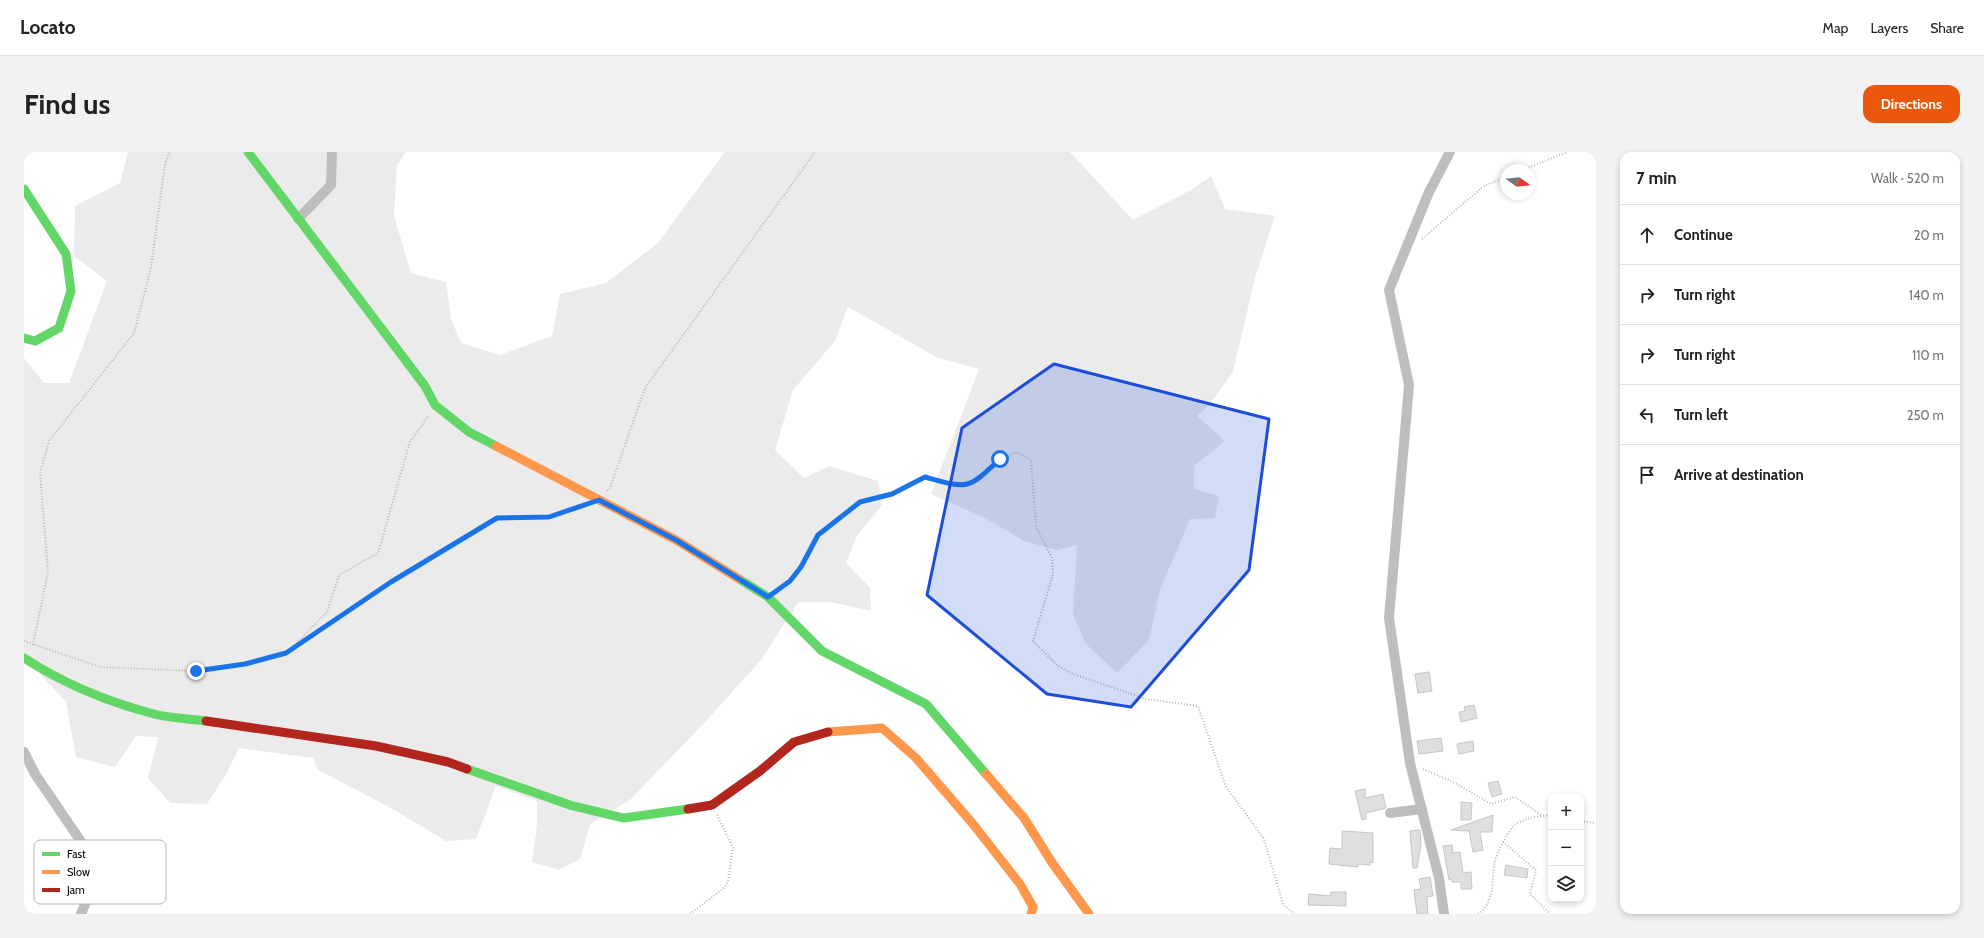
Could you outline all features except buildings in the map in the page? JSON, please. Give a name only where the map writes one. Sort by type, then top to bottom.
[{"type":"street","points":[[248,152],[425,386],[435,405],[469,432],[676,540],[768,597],[822,651],[926,704],[1024,818],[1053,864],[1089,914]]},
{"type":"street","points":[[298,219],[331,184],[332,152]]},
{"type":"street","points":[[1444,914],[1438,878],[1410,763],[1389,618],[1409,385],[1389,290],[1428,192],[1450,152]]},
{"type":"street","points":[[24,189],[66,254],[71,291],[59,328],[35,341],[24,338]]},
{"type":"street","points":[[24,658],[49,674],[104,699],[155,714],[376,746],[448,762],[570,805],[624,818],[665,814],[712,805],[760,771],[794,742],[832,731],[882,728],[916,758],[973,824],[1020,884],[1033,907],[1031,914]]},
{"type":"street","points":[[24,752],[35,774],[80,840]]},
{"type":"street","points":[[1390,812],[1422,810]]},
{"type":"street","points":[[81,914],[85,904]]},
{"type":"path","points":[[33,645],[48,572],[40,473],[49,441],[134,333],[151,268],[165,163],[170,152]]},
{"type":"path","points":[[24,641],[100,667],[196,671],[245,664],[286,653],[391,582],[497,518],[549,517],[599,500],[610,488],[645,388],[815,152]]},
{"type":"path","points":[[1536,165],[1567,152]]},
{"type":"path","points":[[1420,241],[1484,186],[1500,179]]},
{"type":"path","points":[[286,653],[327,612],[339,575],[378,553],[410,442],[435,405]]},
{"type":"path","points":[[768,597],[790,581],[801,567],[818,535],[860,502],[892,494],[925,477],[959,486],[975,482],[1000,459],[1017,452],[1031,460],[1036,527],[1052,558],[1053,574],[1033,641],[1058,666],[1073,674],[1146,699],[1198,706],[1226,788],[1264,839],[1283,904],[1294,914]]},
{"type":"path","points":[[1410,763],[1455,783],[1491,804],[1515,797],[1541,815]]},
{"type":"path","points":[[690,914],[724,888],[728,881],[733,848],[712,805]]},
{"type":"path","points":[[1478,914],[1486,909],[1494,885],[1495,860],[1503,842],[1515,824],[1541,815],[1548,816]]},
{"type":"path","points":[[1584,821],[1596,823]]},
{"type":"path","points":[[1503,842],[1536,870],[1530,894],[1550,914]]},
{"type":"highlighted area","points":[[1054,364],[1269,419],[1249,570],[1131,707],[1047,694],[927,595],[962,428]]},
{"type":"shaded area","points":[[128,152],[406,152],[397,165],[394,216],[411,273],[446,282],[451,319],[461,343],[500,355],[552,336],[560,294],[606,283],[658,243],[725,152],[1070,152],[1133,220],[1191,190],[1211,176],[1225,209],[1275,216],[1255,278],[1233,372],[1210,404],[1197,416],[1225,441],[1194,466],[1194,489],[1219,496],[1215,518],[1190,519],[1160,590],[1149,640],[1117,673],[1086,644],[1073,615],[1077,545],[1057,550],[1024,541],[985,518],[931,494],[979,369],[938,358],[848,307],[835,341],[793,390],[775,450],[804,478],[829,466],[878,481],[882,505],[857,536],[846,563],[870,588],[871,611],[831,602],[798,602],[762,659],[706,721],[631,799],[590,824],[580,859],[559,870],[532,862],[537,826],[537,801],[496,786],[476,839],[446,841],[391,808],[318,770],[313,758],[239,748],[225,776],[207,804],[170,803],[148,778],[158,737],[136,736],[115,767],[76,757],[66,702],[24,656],[24,358],[44,383],[69,383],[107,281],[74,256],[75,206],[120,183]]},
{"type":"traffic: fast","points":[[248,152],[425,386],[435,405],[469,432],[496,446]]},
{"type":"traffic: fast","points":[[24,189],[66,254],[71,291],[59,328],[35,341],[24,338]]},
{"type":"traffic: fast","points":[[739,579],[768,597],[822,651],[926,704],[986,774]]},
{"type":"traffic: fast","points":[[24,658],[71,684],[120,704],[160,715],[206,721]]},
{"type":"traffic: fast","points":[[467,769],[570,805],[624,818],[688,809]]},
{"type":"traffic: slow","points":[[496,446],[676,540],[739,579]]},
{"type":"traffic: slow","points":[[828,732],[882,728],[916,758],[973,824],[1020,884],[1033,907],[1031,914]]},
{"type":"traffic: slow","points":[[986,774],[1024,818],[1053,864],[1089,914]]},
{"type":"traffic: jam","points":[[206,721],[376,746],[448,762],[467,769]]},
{"type":"traffic: jam","points":[[688,809],[712,805],[760,771],[794,742],[828,732]]},
{"type":"route","points":[[196,671],[245,664],[286,653],[391,582],[497,518],[549,517],[599,500],[676,540],[768,597],[790,581],[801,567],[818,535],[860,502],[892,494],[925,477],[959,486],[975,482],[1000,459]]}]
